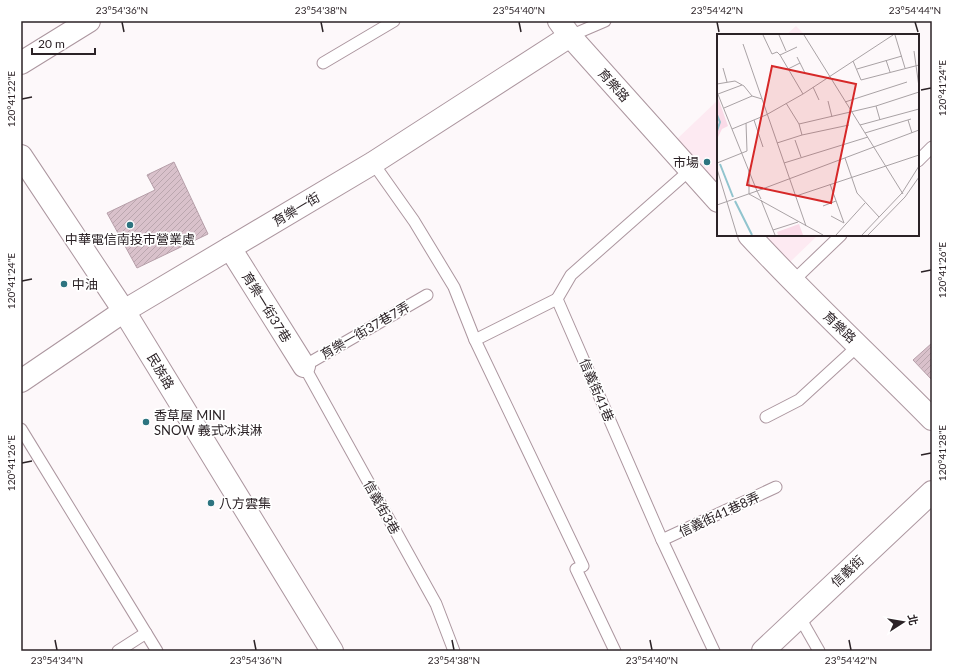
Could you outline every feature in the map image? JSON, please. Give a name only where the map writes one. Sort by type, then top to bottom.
[{"type":"street","points":[[21,63],[89,21]]},
{"type":"street","name":"育樂一街","points":[[21,381],[124,311],[373,163],[564,29]]},
{"type":"street","name":"育樂路","points":[[564,29],[717,199]]},
{"type":"street","name":"民族路","points":[[21,156],[124,311],[332,651]]},
{"type":"street","name":"育樂路","points":[[750,236],[792,282],[859,345],[932,419]]},
{"type":"street","name":"育樂一街37巷","points":[[230,248],[304,366]]},
{"type":"street","name":"信義街","points":[[763,651],[932,492]]},
{"type":"lane","points":[[323,63],[394,21]]},
{"type":"lane","points":[[564,29],[605,21]]},
{"type":"lane","points":[[919,160],[932,148]]},
{"type":"lane","points":[[373,163],[414,221],[454,288],[475,340],[583,566],[576,569],[615,651]]},
{"type":"lane","points":[[475,340],[557,299],[571,275],[690,170]]},
{"type":"lane","points":[[792,282],[840,236]]},
{"type":"lane","name":"育樂一街37巷7弄","points":[[304,366],[427,295]]},
{"type":"lane","name":"信義街41巷","points":[[557,299],[662,540],[714,651]]},
{"type":"lane","points":[[766,417],[799,400],[859,345]]},
{"type":"lane","name":"信義街3巷","points":[[304,366],[436,604],[454,651]]},
{"type":"lane","points":[[21,429],[157,651]]},
{"type":"lane","name":"信義街41巷8弄","points":[[662,540],[776,487]]},
{"type":"lane","points":[[799,616],[819,651]]},
{"type":"lane","points":[[118,651],[146,633]]},
{"type":"shaded area","points":[[796,26],[804,34],[787,34]]},
{"type":"shaded area","name":"市場","points":[[717,101],[717,184],[676,140]]},
{"type":"shaded area","points":[[766,236],[817,236],[790,262]]},
{"type":"building","points":[[174,162],[208,234],[137,268],[107,213],[155,190],[147,175]]},
{"type":"building","points":[[932,343],[932,380],[913,360]]},
{"type":"place","name":"市場","points":[[707,162]]},
{"type":"place","name":"中華電信南投市營業處","points":[[130,225]]},
{"type":"place","name":"中油","points":[[64,284]]},
{"type":"place","name":"香草屋 MINI SNOW 義式冰淇淋","points":[[146,422]]},
{"type":"place","name":"八方雲集","points":[[211,503]]}]
